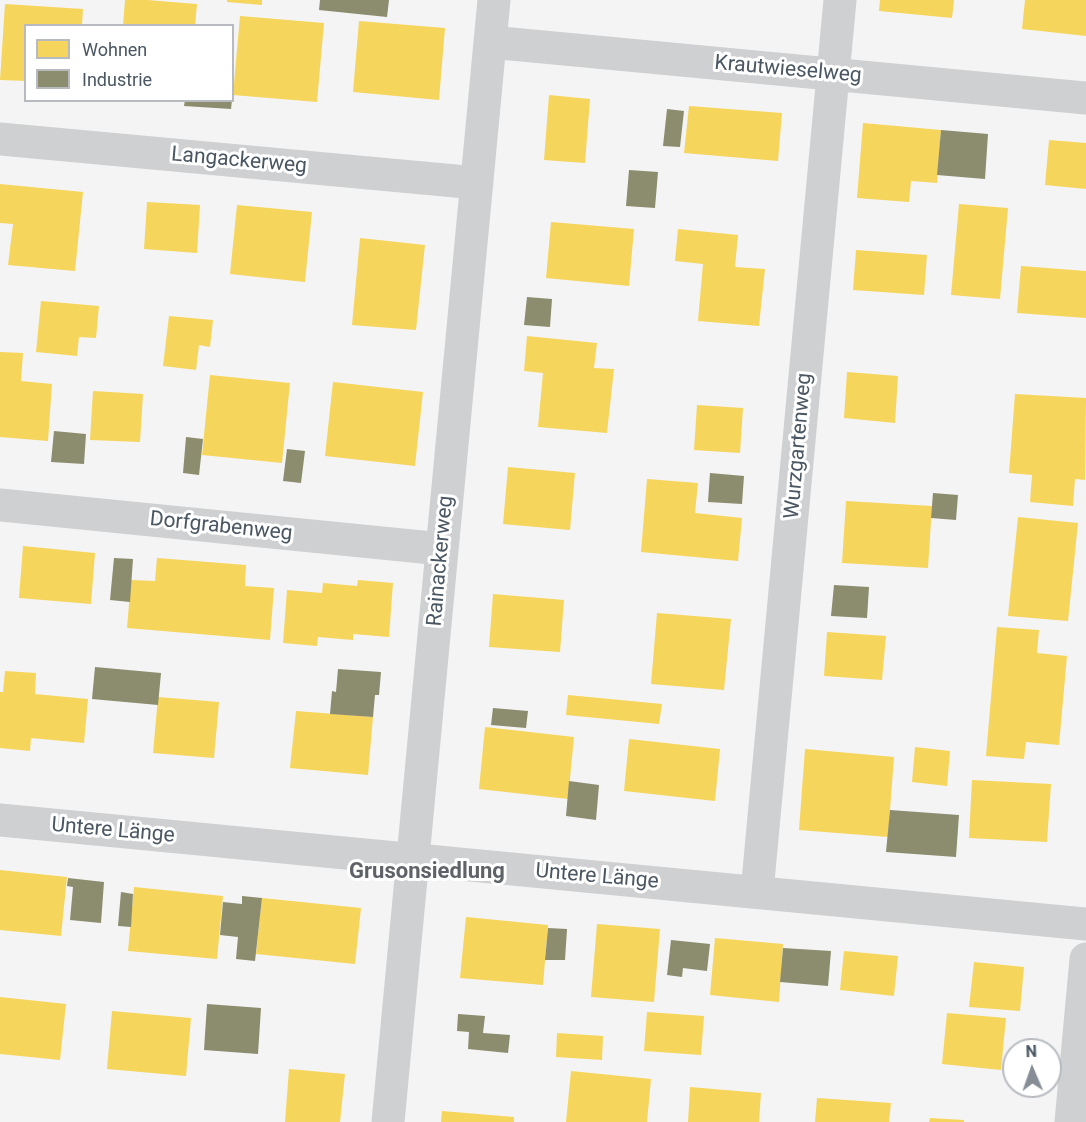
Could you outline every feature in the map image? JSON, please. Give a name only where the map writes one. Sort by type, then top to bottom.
[{"type":"street","name":"Rainackerweg","points":[[388,1122],[494,0]]},
{"type":"street","name":"Wurzgartenweg","points":[[757,892],[840,0]]},
{"type":"street","name":"Krautwieselweg","points":[[490,42],[1086,98]]},
{"type":"street","name":"Langackerweg","points":[[0,139],[477,183]]},
{"type":"street","name":"Dorfgrabenweg","points":[[0,505],[442,549]]},
{"type":"street","name":"Untere Länge","points":[[0,820],[1086,924]]},
{"type":"street","points":[[1071,1122],[1086,959]]},
{"type":"building: Wohnen","points":[[125,0],[197,4],[195,24],[123,24]]},
{"type":"building: Wohnen","points":[[227,0],[262,0],[262,5],[227,2]]},
{"type":"building: Wohnen","points":[[880,0],[954,0],[952,18],[879,11]]},
{"type":"building: Wohnen","points":[[1025,0],[1086,0],[1086,36],[1022,29]]},
{"type":"building: Wohnen","points":[[5,4],[83,9],[82,24],[24,24],[24,81],[0,80]]},
{"type":"building: Wohnen","points":[[240,16],[324,23],[317,102],[234,95]]},
{"type":"building: Wohnen","points":[[359,21],[445,28],[439,100],[353,92]]},
{"type":"building: Wohnen","points":[[549,95],[590,99],[585,163],[544,160]]},
{"type":"building: Wohnen","points":[[689,106],[782,113],[778,161],[684,153]]},
{"type":"building: Wohnen","points":[[863,123],[941,130],[937,183],[911,181],[909,202],[857,198]]},
{"type":"building: Wohnen","points":[[1049,140],[1086,143],[1086,189],[1045,185]]},
{"type":"building: Wohnen","points":[[0,184],[83,192],[75,271],[8,265],[13,224],[0,223]]},
{"type":"building: Wohnen","points":[[147,202],[200,205],[197,253],[144,249]]},
{"type":"building: Wohnen","points":[[959,204],[1008,208],[1000,299],[951,295]]},
{"type":"building: Wohnen","points":[[237,205],[312,212],[305,282],[230,274]]},
{"type":"building: Wohnen","points":[[551,222],[634,229],[629,286],[546,278]]},
{"type":"building: Wohnen","points":[[678,229],[738,235],[735,267],[765,269],[759,326],[698,321],[703,264],[675,261]]},
{"type":"building: Wohnen","points":[[360,238],[425,245],[416,330],[352,325]]},
{"type":"building: Wohnen","points":[[856,250],[927,255],[924,295],[853,290]]},
{"type":"building: Wohnen","points":[[1021,266],[1086,271],[1086,318],[1017,313]]},
{"type":"building: Wohnen","points":[[41,301],[99,306],[96,338],[79,337],[77,356],[36,352]]},
{"type":"building: Wohnen","points":[[169,316],[213,320],[210,347],[199,345],[196,370],[163,366]]},
{"type":"building: Wohnen","points":[[527,336],[597,343],[594,368],[614,369],[607,433],[538,427],[543,373],[524,371]]},
{"type":"building: Wohnen","points":[[0,352],[23,353],[21,381],[52,384],[48,441],[0,437]]},
{"type":"building: Wohnen","points":[[847,372],[898,376],[895,423],[844,418]]},
{"type":"building: Wohnen","points":[[210,375],[290,383],[282,463],[202,455]]},
{"type":"building: Wohnen","points":[[333,382],[423,392],[415,466],[325,456]]},
{"type":"building: Wohnen","points":[[93,391],[143,394],[140,442],[90,440]]},
{"type":"building: Wohnen","points":[[1015,394],[1086,398],[1085,480],[1075,479],[1073,506],[1030,502],[1032,475],[1009,473]]},
{"type":"building: Wohnen","points":[[697,405],[743,408],[740,453],[694,450]]},
{"type":"building: Wohnen","points":[[508,467],[575,473],[570,530],[503,524]]},
{"type":"building: Wohnen","points":[[647,479],[698,483],[695,513],[742,518],[738,561],[641,552]]},
{"type":"building: Wohnen","points":[[846,501],[932,506],[928,568],[842,563]]},
{"type":"building: Wohnen","points":[[1018,517],[1078,523],[1068,621],[1008,616]]},
{"type":"building: Wohnen","points":[[23,546],[95,553],[91,604],[19,598]]},
{"type":"building: Wohnen","points":[[157,558],[246,565],[245,586],[274,588],[270,640],[127,628],[131,580],[155,581]]},
{"type":"building: Wohnen","points":[[358,580],[393,583],[389,637],[353,634],[353,640],[318,637],[317,646],[283,643],[287,590],[322,593],[323,583],[357,586]]},
{"type":"building: Wohnen","points":[[493,594],[564,600],[560,652],[489,647]]},
{"type":"building: Wohnen","points":[[657,613],[731,619],[724,690],[651,684]]},
{"type":"building: Wohnen","points":[[997,627],[1039,630],[1037,653],[1067,656],[1059,745],[1026,742],[1024,759],[986,756]]},
{"type":"building: Wohnen","points":[[827,632],[886,636],[882,680],[824,676]]},
{"type":"building: Wohnen","points":[[5,671],[36,673],[35,694],[88,699],[84,743],[31,738],[30,751],[0,748],[0,692],[3,692]]},
{"type":"building: Wohnen","points":[[568,695],[662,704],[659,724],[566,715]]},
{"type":"building: Wohnen","points":[[158,697],[219,702],[214,758],[153,753]]},
{"type":"building: Wohnen","points":[[296,711],[373,717],[368,775],[290,768]]},
{"type":"building: Wohnen","points":[[485,727],[574,737],[568,799],[479,789]]},
{"type":"building: Wohnen","points":[[629,739],[720,749],[715,801],[624,791]]},
{"type":"building: Wohnen","points":[[915,747],[950,751],[947,786],[912,782]]},
{"type":"building: Wohnen","points":[[805,749],[894,757],[888,837],[799,830]]},
{"type":"building: Wohnen","points":[[972,780],[1051,784],[1047,842],[969,838]]},
{"type":"building: Wohnen","points":[[0,870],[67,877],[61,936],[0,930]]},
{"type":"building: Wohnen","points":[[134,887],[223,896],[217,959],[128,951]]},
{"type":"building: Wohnen","points":[[262,898],[361,908],[355,964],[256,954]]},
{"type":"building: Wohnen","points":[[466,917],[548,925],[543,985],[460,978]]},
{"type":"building: Wohnen","points":[[597,924],[660,929],[654,1002],[591,997]]},
{"type":"building: Wohnen","points":[[715,938],[783,944],[779,1002],[710,995]]},
{"type":"building: Wohnen","points":[[844,951],[898,956],[894,996],[840,990]]},
{"type":"building: Wohnen","points":[[974,962],[1024,967],[1020,1011],[969,1007]]},
{"type":"building: Wohnen","points":[[0,997],[66,1004],[60,1060],[0,1054]]},
{"type":"building: Wohnen","points":[[112,1011],[191,1018],[186,1076],[107,1069]]},
{"type":"building: Wohnen","points":[[647,1012],[704,1016],[701,1055],[644,1051]]},
{"type":"building: Wohnen","points":[[947,1013],[1006,1018],[1004,1038],[1002,1038],[1001,1070],[942,1064]]},
{"type":"building: Wohnen","points":[[557,1033],[603,1036],[602,1060],[556,1057]]},
{"type":"building: Wohnen","points":[[289,1069],[345,1074],[340,1122],[285,1122]]},
{"type":"building: Wohnen","points":[[571,1071],[651,1079],[647,1122],[566,1122]]},
{"type":"building: Wohnen","points":[[690,1087],[761,1093],[759,1122],[688,1122]]},
{"type":"building: Wohnen","points":[[817,1098],[891,1103],[889,1122],[815,1122]]},
{"type":"building: Wohnen","points":[[442,1111],[514,1117],[514,1122],[441,1122]]},
{"type":"building: Wohnen","points":[[930,1118],[964,1120],[964,1122],[929,1122]]},
{"type":"building: Industrie","points":[[320,0],[389,0],[387,17],[319,10]]},
{"type":"building: Industrie","points":[[185,102],[232,102],[231,109],[184,106]]},
{"type":"building: Industrie","points":[[667,109],[684,111],[680,147],[663,146]]},
{"type":"building: Industrie","points":[[941,130],[988,134],[985,179],[937,175]]},
{"type":"building: Industrie","points":[[629,170],[658,172],[655,208],[626,206]]},
{"type":"building: Industrie","points":[[527,297],[552,299],[550,327],[524,325]]},
{"type":"building: Industrie","points":[[54,431],[86,434],[84,464],[51,462]]},
{"type":"building: Industrie","points":[[186,437],[203,439],[199,475],[183,473]]},
{"type":"building: Industrie","points":[[287,449],[305,451],[301,483],[283,481]]},
{"type":"building: Industrie","points":[[710,473],[744,476],[742,504],[708,502]]},
{"type":"building: Industrie","points":[[933,493],[958,495],[956,520],[931,518]]},
{"type":"building: Industrie","points":[[114,558],[133,559],[130,602],[110,600]]},
{"type":"building: Industrie","points":[[834,585],[869,587],[867,618],[831,616]]},
{"type":"building: Industrie","points":[[95,667],[161,673],[158,705],[92,699]]},
{"type":"building: Industrie","points":[[338,669],[381,672],[379,695],[375,695],[373,717],[330,714],[332,691],[336,692]]},
{"type":"building: Industrie","points":[[493,708],[528,711],[526,728],[491,725]]},
{"type":"building: Industrie","points":[[569,781],[599,785],[596,820],[566,816]]},
{"type":"building: Industrie","points":[[890,810],[959,815],[956,857],[886,852]]},
{"type":"building: Industrie","points":[[68,878],[104,882],[101,923],[70,920],[73,887],[67,886]]},
{"type":"building: Industrie","points":[[121,892],[133,894],[131,927],[118,926]]},
{"type":"building: Industrie","points":[[242,896],[262,898],[255,961],[236,959],[238,937],[220,935],[223,902],[242,904]]},
{"type":"building: Industrie","points":[[548,928],[567,929],[565,960],[545,960]]},
{"type":"building: Industrie","points":[[671,940],[710,944],[707,971],[683,968],[682,977],[667,975]]},
{"type":"building: Industrie","points":[[783,948],[831,951],[828,986],[780,982]]},
{"type":"building: Industrie","points":[[207,1004],[261,1008],[258,1054],[204,1050]]},
{"type":"building: Industrie","points":[[458,1014],[485,1016],[483,1033],[510,1035],[508,1053],[468,1049],[469,1032],[457,1031]]},
{"type":"district","name":"Grusonsiedlung","points":[[427,872]]}]
